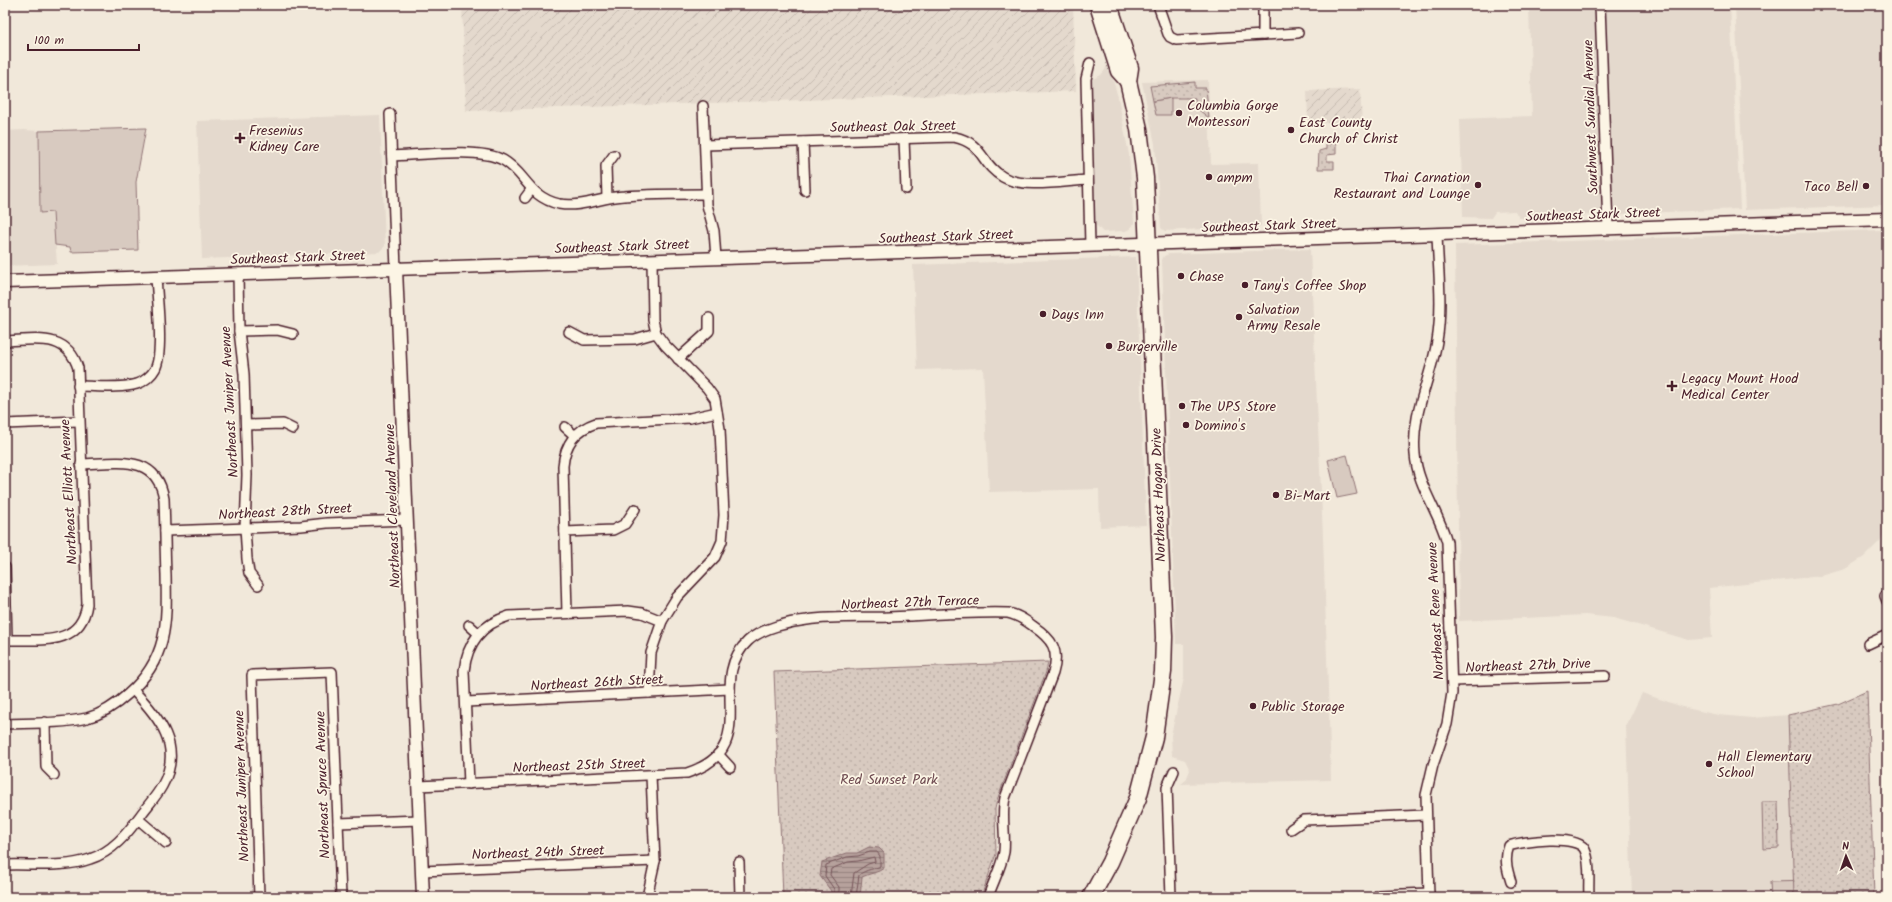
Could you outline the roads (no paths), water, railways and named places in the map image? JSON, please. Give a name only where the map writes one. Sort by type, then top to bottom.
[{"type":"highway","name":"Northeast Hogan Drive","points":[[1098,5],[1119,71],[1128,81]]},
{"type":"highway","name":"Northeast Hogan Drive","points":[[1091,897],[1110,862],[1138,798],[1152,749],[1162,688],[1164,637],[1149,244],[1143,154],[1128,81],[1130,68],[1109,5]]},
{"type":"main road","name":"Southeast Stark Street","points":[[5,282],[1887,219]]},
{"type":"main road","name":"Northeast Cleveland Avenue","points":[[396,269],[423,897]]},
{"type":"street","points":[[1158,5],[1170,37],[1176,40],[1298,33]]},
{"type":"street","points":[[1263,5],[1263,36]]},
{"type":"street","name":"Southwest Sundial Avenue","points":[[1600,5],[1608,228]]},
{"type":"street","points":[[1090,63],[1086,79],[1090,246]]},
{"type":"street","points":[[703,106],[706,194],[708,212],[714,231],[716,258]]},
{"type":"street","name":"Northeast Cleveland Avenue","points":[[390,114],[396,269]]},
{"type":"street","name":"Southeast Oak Street","points":[[705,145],[954,137],[971,142],[994,170],[1001,176],[1018,183],[1088,180]]},
{"type":"street","points":[[904,139],[906,189]]},
{"type":"street","points":[[978,149],[984,141]]},
{"type":"street","points":[[803,142],[805,190]]},
{"type":"street","points":[[392,156],[486,154],[503,160],[512,167],[531,190],[549,201],[566,205],[578,205],[607,198],[624,196],[706,194]]},
{"type":"street","points":[[607,198],[606,166],[614,154]]},
{"type":"street","points":[[525,198],[531,190]]},
{"type":"street","name":"Northeast Rene Avenue","points":[[1429,895],[1426,815],[1429,783],[1451,705],[1452,681],[1447,542],[1443,527],[1420,477],[1415,455],[1414,441],[1415,419],[1434,359],[1439,328],[1437,234]]},
{"type":"street","points":[[649,693],[651,653],[662,621],[677,597],[715,557],[722,540],[724,507],[720,428],[714,399],[707,388],[678,359],[656,333],[653,320],[652,260]]},
{"type":"street","name":"Northeast Juniper Avenue","points":[[238,274],[239,331],[244,374],[246,425],[247,475],[245,528],[247,559],[250,573],[258,585]]},
{"type":"street","points":[[78,386],[138,384],[154,377],[159,353],[156,277]]},
{"type":"street","points":[[678,359],[709,331],[709,318]]},
{"type":"street","points":[[239,331],[277,330],[293,334]]},
{"type":"street","points":[[569,332],[584,340],[636,339],[656,333]]},
{"type":"street","name":"Northeast Elliott Avenue","points":[[5,341],[45,340],[58,342],[70,351],[75,359],[78,386],[78,421],[87,604],[86,613],[78,627],[64,637],[6,640]]},
{"type":"street","points":[[567,613],[563,466],[566,448],[574,435],[588,425],[596,423],[690,418],[717,412]]},
{"type":"street","points":[[5,424],[78,421]]},
{"type":"street","points":[[246,425],[282,424],[293,429]]},
{"type":"street","points":[[565,427],[574,435]]},
{"type":"street","points":[[5,724],[72,720],[96,715],[117,704],[146,676],[155,661],[164,635],[167,617],[165,530],[162,490],[154,474],[147,468],[130,462],[81,464]]},
{"type":"street","points":[[565,532],[613,530],[625,524],[635,509]]},
{"type":"street","name":"Northeast 28th Street","points":[[165,530],[301,526],[327,523],[407,520]]},
{"type":"street","points":[[5,567],[6,640]]},
{"type":"street","points":[[469,784],[466,661],[471,644],[479,634],[492,623],[509,616],[628,611],[642,613],[662,621]]},
{"type":"street","name":"Northeast 27th Terrace","points":[[730,689],[734,664],[742,648],[754,636],[769,630],[808,620],[1008,613],[1021,618],[1047,636],[1054,650],[1056,666],[1005,798],[1003,812],[1004,853],[998,875],[988,897]]},
{"type":"street","points":[[469,625],[479,634]]},
{"type":"street","points":[[1868,644],[1887,635]]},
{"type":"street","name":"Northeast Juniper Avenue","points":[[259,897],[252,675],[332,672]]},
{"type":"street","name":"Northeast Spruce Avenue","points":[[332,672],[341,897]]},
{"type":"street","name":"Northeast 27th Drive","points":[[1452,681],[1606,676]]},
{"type":"street","name":"Northeast 25th Street","points":[[419,786],[652,776],[687,773],[708,764],[718,754],[728,740],[730,732],[730,689]]},
{"type":"street","name":"Northeast 26th Street","points":[[466,702],[730,689]]},
{"type":"street","points":[[5,865],[72,863],[90,859],[114,846],[138,819],[164,782],[168,769],[170,751],[166,733],[160,721],[133,690]]},
{"type":"street","points":[[45,722],[46,767],[54,775]]},
{"type":"street","points":[[718,754],[730,767]]},
{"type":"street","points":[[1171,897],[1167,787],[1174,771]]},
{"type":"street","points":[[646,897],[655,861],[652,776]]},
{"type":"street","points":[[1290,829],[1304,820],[1426,815]]},
{"type":"street","points":[[138,819],[166,843]]},
{"type":"street","points":[[338,823],[420,820]]},
{"type":"street","points":[[1510,882],[1506,865],[1506,856],[1509,846],[1527,842],[1569,840],[1580,844],[1586,851],[1589,897]]},
{"type":"street","name":"Northeast 24th Street","points":[[422,871],[655,861]]},
{"type":"street","points":[[739,862],[740,897]]},
{"type":"street","points":[[1378,895],[1429,895]]},
{"type":"water","points":[[869,847],[879,848],[884,853],[884,868],[862,877],[860,897],[829,897],[831,891],[820,876],[822,862],[847,853],[857,853]]},
{"type":"place","name":"Columbia Gorge Montessori","points":[[1179,113]]},
{"type":"place","name":"East County Church of Christ","points":[[1291,130]]},
{"type":"place","name":"Fresenius Kidney Care","points":[[240,138]]},
{"type":"place","name":"ampm","points":[[1209,177]]},
{"type":"place","name":"Thai Carnation Restaurant and Lounge","points":[[1478,185]]},
{"type":"place","name":"Taco Bell","points":[[1866,186]]},
{"type":"place","name":"Chase","points":[[1181,276]]},
{"type":"place","name":"Tany's Coffee Shop","points":[[1245,285]]},
{"type":"place","name":"Days Inn","points":[[1043,314]]},
{"type":"place","name":"Salvation Army Resale","points":[[1239,317]]},
{"type":"place","name":"Burgerville","points":[[1109,346]]},
{"type":"place","name":"Legacy Mount Hood Medical Center","points":[[1672,386]]},
{"type":"place","name":"The UPS Store","points":[[1182,406]]},
{"type":"place","name":"Domino's","points":[[1186,425]]},
{"type":"place","name":"Bi-Mart","points":[[1276,495]]},
{"type":"place","name":"Public Storage","points":[[1253,706]]},
{"type":"place","name":"Hall Elementary School","points":[[1709,764]]},
{"type":"park label","name":"Red Sunset Park","points":[[889,779]]}]
